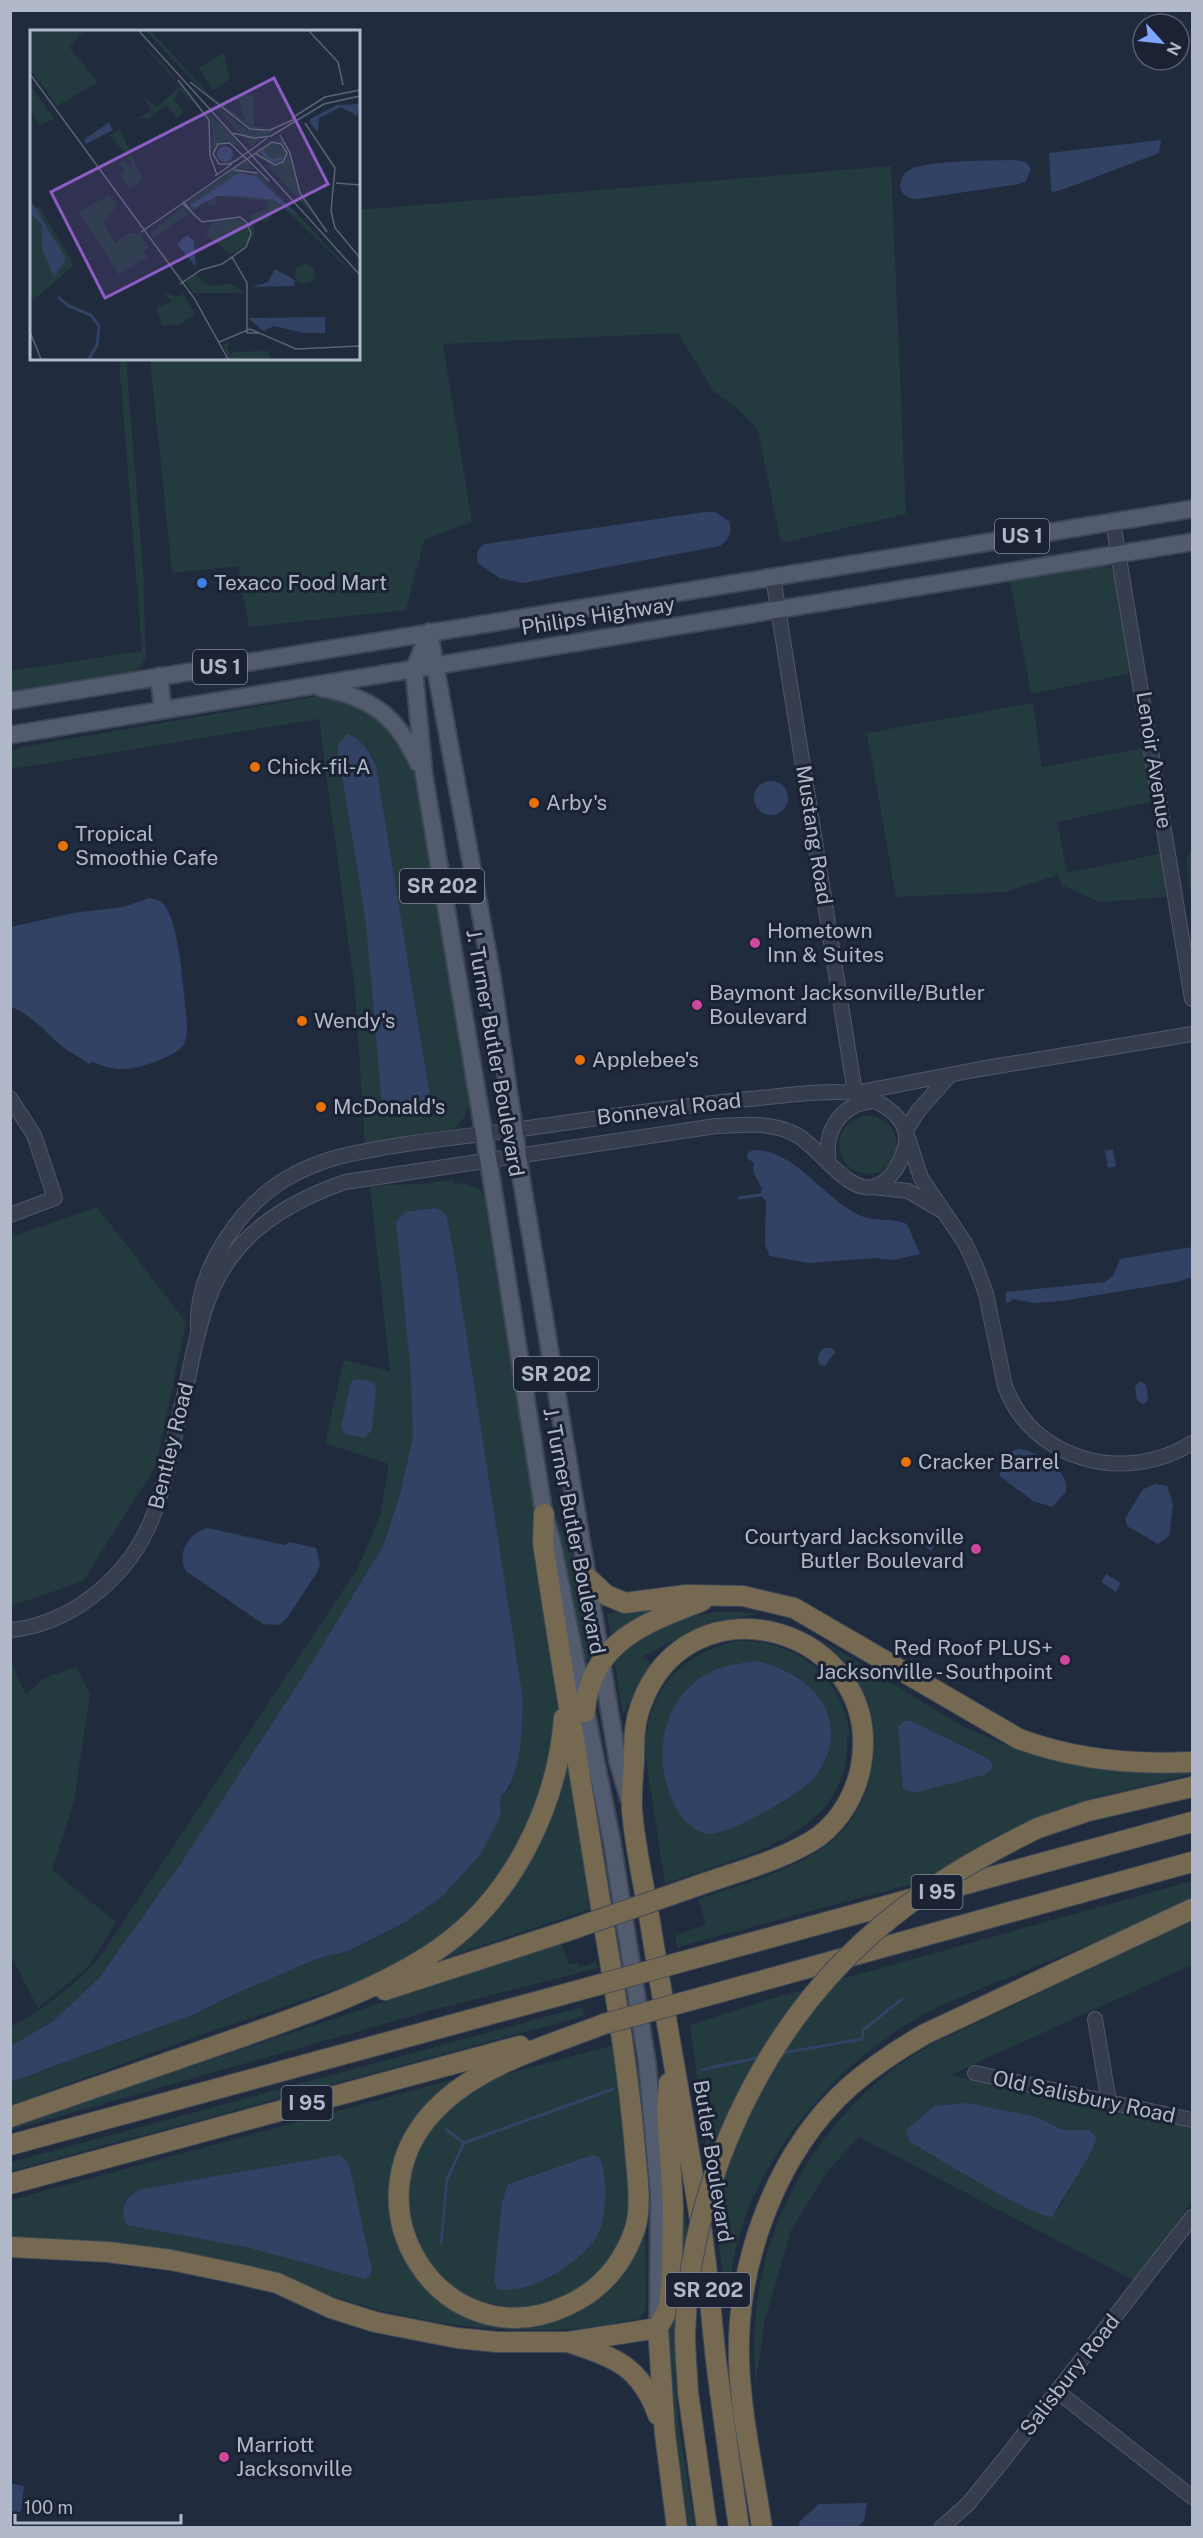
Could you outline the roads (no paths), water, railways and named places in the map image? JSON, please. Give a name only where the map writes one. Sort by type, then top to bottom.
[{"type":"highway","points":[[543,1514],[543,1543],[624,2043],[636,2166],[636,2223],[629,2246],[613,2271],[589,2294],[574,2303],[544,2314],[522,2318],[500,2316],[470,2307],[443,2291],[431,2279],[405,2238],[398,2209],[398,2192],[409,2147],[428,2117],[468,2083],[507,2062],[604,2024]]},
{"type":"highway","points":[[588,1578],[606,1595],[625,1603],[686,1595],[744,1596],[794,1608],[1019,1739],[1040,1747],[1119,1760],[1192,1762]]},
{"type":"highway","points":[[585,1712],[591,1677],[602,1658],[637,1629],[655,1618],[713,1596]]},
{"type":"highway","points":[[10,2117],[299,2016],[567,1931],[797,1849],[820,1836],[838,1818],[850,1800],[859,1777],[864,1752],[857,1704],[840,1675],[816,1650],[797,1639],[775,1631],[753,1628],[728,1630],[686,1646],[653,1678],[638,1713],[634,1736],[632,1809]]},
{"type":"highway","points":[[299,2016],[389,1978],[438,1950],[477,1915],[499,1890],[532,1838],[549,1794],[564,1729],[565,1686]]},
{"type":"highway","points":[[707,2528],[688,2392],[685,2334],[688,2293],[704,2210],[730,2135],[754,2085],[783,2037],[838,1967],[898,1913],[979,1858],[1038,1828],[1088,1811],[1192,1787]]},
{"type":"highway","name":"J. Turner Butler Boulevard","points":[[632,1809],[671,2053]]},
{"type":"highway","name":"I 95","points":[[10,2145],[1192,1822]]},
{"type":"highway","name":"I 95","points":[[10,2184],[1192,1862]]},
{"type":"highway","points":[[762,2528],[744,2417],[739,2347],[741,2301],[748,2265],[775,2190],[824,2114],[849,2086],[899,2049],[925,2034],[1192,1909]]},
{"type":"highway","points":[[10,2247],[108,2252],[171,2260],[234,2273],[277,2283],[331,2308],[424,2333],[497,2342],[568,2342],[658,2328],[669,2307],[672,2274],[673,2205],[667,2110],[671,2053]]},
{"type":"highway","name":"Butler Boulevard","points":[[671,2053],[702,2230],[740,2528]]},
{"type":"highway","name":"SR 202","points":[[658,2328],[665,2434],[676,2525]]},
{"type":"highway","points":[[568,2342],[605,2354],[633,2370],[648,2389],[665,2434]]},
{"type":"highway","points":[[740,2528],[744,2417]]},
{"type":"main road","name":"Philips Highway","points":[[10,701],[1192,509]]},
{"type":"main road","name":"Philips Highway","points":[[10,735],[1192,542]]},
{"type":"main road","name":"J. Turner Butler Boulevard","points":[[429,632],[437,665],[515,1130],[618,1762],[632,1809]]},
{"type":"main road","name":"J. Turner Butler Boulevard","points":[[429,632],[414,670],[424,775],[484,1133],[543,1514],[552,1542],[612,1842],[654,2123],[659,2196],[658,2328]]},
{"type":"main road","points":[[159,676],[162,710]]},
{"type":"main road","points":[[304,686],[344,692],[383,712],[402,731],[424,775]]},
{"type":"street","name":"Lenoir Avenue","points":[[1113,522],[1192,999]]},
{"type":"street","name":"Mustang Road","points":[[773,577],[855,1093]]},
{"type":"street","name":"Bonneval Road","points":[[484,1133],[668,1107],[807,1094],[855,1093],[1192,1034]]},
{"type":"street","points":[[873,1187],[894,1172],[901,1162],[907,1133],[918,1111],[950,1076]]},
{"type":"street","name":"Bonneval Road","points":[[855,1093],[893,1112],[907,1133]]},
{"type":"street","points":[[10,1098],[34,1135],[55,1198],[10,1215]]},
{"type":"street","points":[[829,1162],[828,1137],[840,1116],[854,1104],[872,1101]]},
{"type":"street","name":"Bonneval Road","points":[[488,1160],[716,1126],[764,1124],[794,1133],[815,1147],[842,1177],[861,1186],[908,1191],[944,1212]]},
{"type":"street","name":"Bentley Road","points":[[198,1328],[197,1308],[200,1297],[209,1269],[223,1244],[257,1203],[282,1181],[335,1158],[377,1149],[484,1133]]},
{"type":"street","points":[[907,1133],[921,1178],[965,1243],[986,1294],[998,1364],[1010,1400],[1028,1427],[1061,1450],[1094,1462],[1133,1463],[1172,1454],[1192,1443]]},
{"type":"street","name":"Bentley Road","points":[[10,1630],[37,1624],[67,1613],[85,1602],[117,1575],[140,1546],[152,1524],[165,1487],[198,1328],[224,1266],[242,1242],[296,1202],[345,1182],[488,1160]]},
{"type":"street","points":[[1095,2019],[1109,2102]]},
{"type":"street","name":"Old Salisbury Road","points":[[975,2073],[1192,2120]]},
{"type":"street","name":"Salisbury Road","points":[[941,2528],[968,2504],[1058,2392],[1192,2217]]},
{"type":"street","points":[[1058,2392],[1192,2497]]},
{"type":"water","points":[[1161,140],[1159,153],[1067,188],[1053,192],[1051,190],[1049,153]]},
{"type":"water","points":[[1014,160],[1026,162],[1031,169],[1026,181],[1019,184],[917,199],[909,198],[901,189],[900,184],[905,174],[916,167],[952,162]]},
{"type":"water","points":[[715,512],[729,521],[729,535],[720,546],[523,583],[499,578],[478,563],[478,552],[485,544]]},
{"type":"water","points":[[348,734],[361,743],[376,765],[430,1096],[424,1108],[409,1115],[389,1115],[382,1105],[366,923],[338,751],[338,744]]},
{"type":"water","points":[[771,781],[783,786],[788,798],[783,810],[771,815],[759,810],[754,798],[759,786]]},
{"type":"water","points":[[149,898],[163,904],[170,916],[178,945],[187,1024],[185,1042],[178,1051],[171,1055],[138,1067],[121,1069],[93,1062],[88,1064],[64,1048],[26,1015],[11,1007],[11,927],[73,913],[123,907]]},
{"type":"water","points":[[1113,1149],[1116,1166],[1108,1168],[1105,1151]]},
{"type":"water","points":[[755,1150],[770,1152],[784,1158],[848,1209],[861,1216],[907,1224],[920,1254],[893,1260],[875,1258],[808,1263],[770,1256],[765,1245],[766,1201],[760,1195],[762,1189],[753,1171],[754,1163],[747,1158],[748,1152]]},
{"type":"water","points":[[436,1208],[446,1214],[453,1249],[523,1699],[517,1765],[508,1788],[500,1798],[501,1815],[480,1855],[442,1897],[404,1923],[348,1951],[319,1958],[228,1997],[195,2014],[11,2082],[11,2046],[53,2021],[99,1978],[181,1863],[316,1656],[383,1546],[400,1494],[413,1436],[410,1365],[396,1222],[405,1212]]},
{"type":"water","points":[[1192,1247],[1192,1277],[1177,1282],[1061,1301],[1034,1303],[1013,1299],[1006,1302],[1006,1292],[1105,1282],[1113,1276],[1120,1259]]},
{"type":"water","points":[[824,1348],[832,1348],[835,1352],[825,1366],[820,1365],[818,1358]]},
{"type":"water","points":[[355,1379],[368,1380],[375,1385],[376,1390],[372,1430],[365,1438],[345,1434],[341,1427],[351,1382]]},
{"type":"water","points":[[1140,1381],[1146,1385],[1148,1399],[1144,1405],[1137,1400],[1135,1387]]},
{"type":"water","points":[[1018,1449],[1031,1452],[1044,1459],[1064,1478],[1066,1492],[1052,1507],[1033,1501],[1000,1476],[1004,1459]]},
{"type":"water","points":[[1155,1484],[1167,1486],[1173,1504],[1169,1536],[1158,1544],[1127,1526],[1125,1519],[1142,1490]]},
{"type":"water","points":[[208,1528],[284,1545],[290,1542],[316,1548],[320,1563],[318,1571],[287,1618],[279,1625],[263,1624],[186,1571],[183,1557],[186,1544],[195,1534]]},
{"type":"water","points":[[934,1528],[943,1531],[931,1551],[923,1545]]},
{"type":"water","points":[[1106,1574],[1121,1583],[1116,1592],[1101,1582]]},
{"type":"water","points":[[756,1661],[777,1667],[795,1676],[811,1688],[822,1702],[829,1719],[831,1737],[827,1757],[815,1777],[781,1803],[731,1828],[708,1834],[687,1823],[672,1799],[665,1778],[662,1757],[664,1736],[679,1698],[694,1683],[712,1671]]},
{"type":"water","points":[[905,1721],[911,1721],[987,1758],[992,1763],[992,1769],[984,1775],[914,1793],[903,1789],[898,1726]]},
{"type":"water","points":[[968,2103],[1037,2117],[1063,2130],[1090,2130],[1097,2138],[1089,2156],[1052,2217],[1004,2197],[909,2141],[906,2130],[934,2106]]},
{"type":"water","points":[[340,2155],[349,2164],[372,2270],[370,2276],[364,2279],[250,2248],[127,2225],[124,2219],[123,2208],[127,2199],[141,2189]]},
{"type":"water","points":[[592,2155],[599,2157],[605,2186],[603,2221],[596,2238],[577,2258],[552,2276],[523,2288],[497,2289],[494,2279],[502,2202],[508,2184]]},
{"type":"water","points":[[12,2484],[24,2486],[21,2512],[11,2511]]},
{"type":"water","points":[[867,2503],[864,2521],[857,2527],[800,2527],[799,2522],[819,2504]]},
{"type":"waterway","points":[[739,1198],[760,1195]]},
{"type":"waterway","points":[[782,2053],[862,2039],[863,2030],[902,1999]]},
{"type":"waterway","points":[[701,2070],[761,2057]]},
{"type":"waterway","points":[[441,2243],[447,2179],[464,2143],[613,2089]]},
{"type":"waterway","points":[[446,2129],[464,2143]]},
{"type":"place","name":"Texaco Food Mart","points":[[202,583]]},
{"type":"place","name":"Chick-fil-A","points":[[255,767]]},
{"type":"place","name":"Arby's","points":[[534,803]]},
{"type":"place","name":"Tropical Smoothie Cafe","points":[[63,846]]},
{"type":"place","name":"Hometown Inn & Suites","points":[[755,943]]},
{"type":"place","name":"Baymont Jacksonville/Butler Boulevard","points":[[697,1005]]},
{"type":"place","name":"Wendy's","points":[[302,1021]]},
{"type":"place","name":"Applebee's","points":[[580,1060]]},
{"type":"place","name":"McDonald's","points":[[321,1107]]},
{"type":"place","name":"Cracker Barrel","points":[[906,1462]]},
{"type":"place","name":"Courtyard Jacksonville Butler Boulevard","points":[[976,1549]]},
{"type":"place","name":"Red Roof PLUS+ Jacksonville - Southpoint","points":[[1065,1660]]},
{"type":"place","name":"Marriott Jacksonville","points":[[224,2457]]}]
